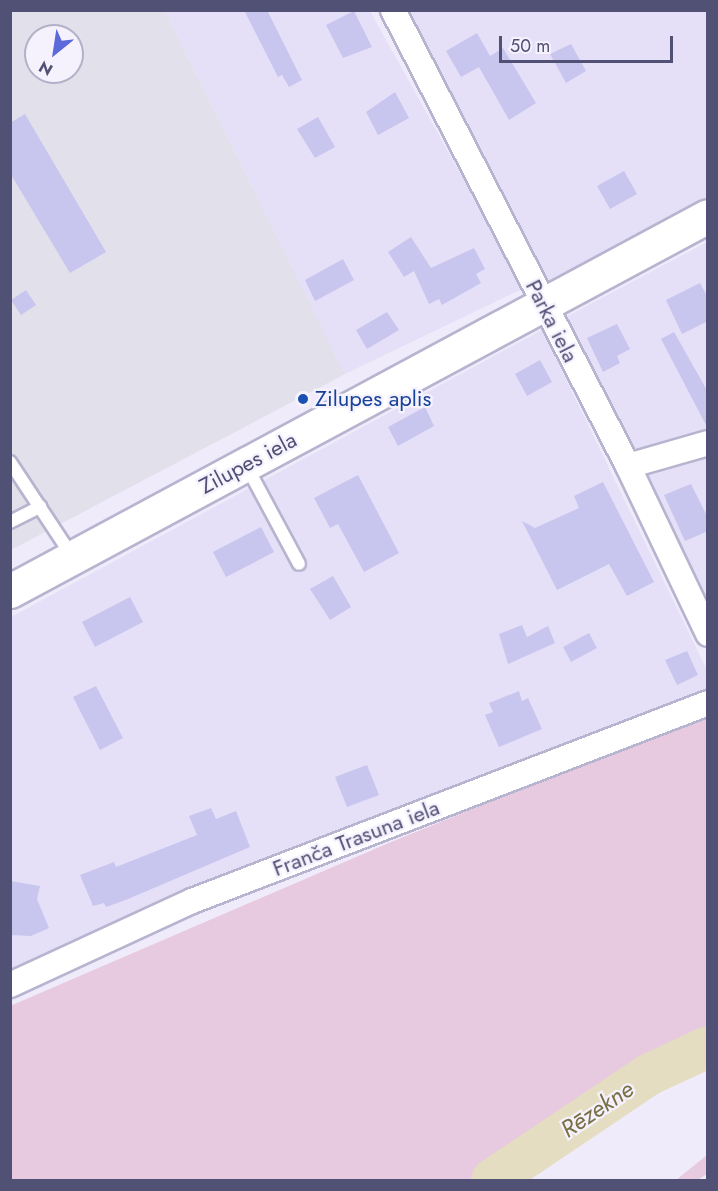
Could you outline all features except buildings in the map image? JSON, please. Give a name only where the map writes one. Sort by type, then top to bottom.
[{"type":"main road","name":"Zilupes iela","points":[[10,591],[708,216]]},
{"type":"street","name":"Parka iela","points":[[393,10],[628,466],[708,634]]},
{"type":"street","points":[[628,466],[708,442]]},
{"type":"street","name":"Franča Trasuna iela","points":[[10,985],[192,901],[708,703]]},
{"type":"lane","points":[[10,462],[72,557]]},
{"type":"lane","points":[[245,464],[299,564]]},
{"type":"lane","points":[[10,522],[40,507]]},
{"type":"shaded area","points":[[11,11],[165,11],[345,374],[11,550]]},
{"type":"shaded area","points":[[165,11],[370,11],[524,288],[345,374]]},
{"type":"shaded area","points":[[404,11],[707,11],[707,197],[542,288]]},
{"type":"shaded area","points":[[707,242],[707,605],[566,317]]},
{"type":"shaded area","points":[[542,330],[707,670],[707,692],[11,974],[11,617]]},
{"type":"shaded area","points":[[707,714],[707,1055],[689,1056],[492,1180],[11,1180],[10,1006],[391,842]]},
{"type":"shaded area","points":[[707,1155],[707,1174],[698,1180],[676,1180]]},
{"type":"waterway","name":"Rēzekne","points":[[492,1180],[648,1075],[708,1047]]},
{"type":"place","name":"Zilupes aplis","points":[[303,399]]}]
